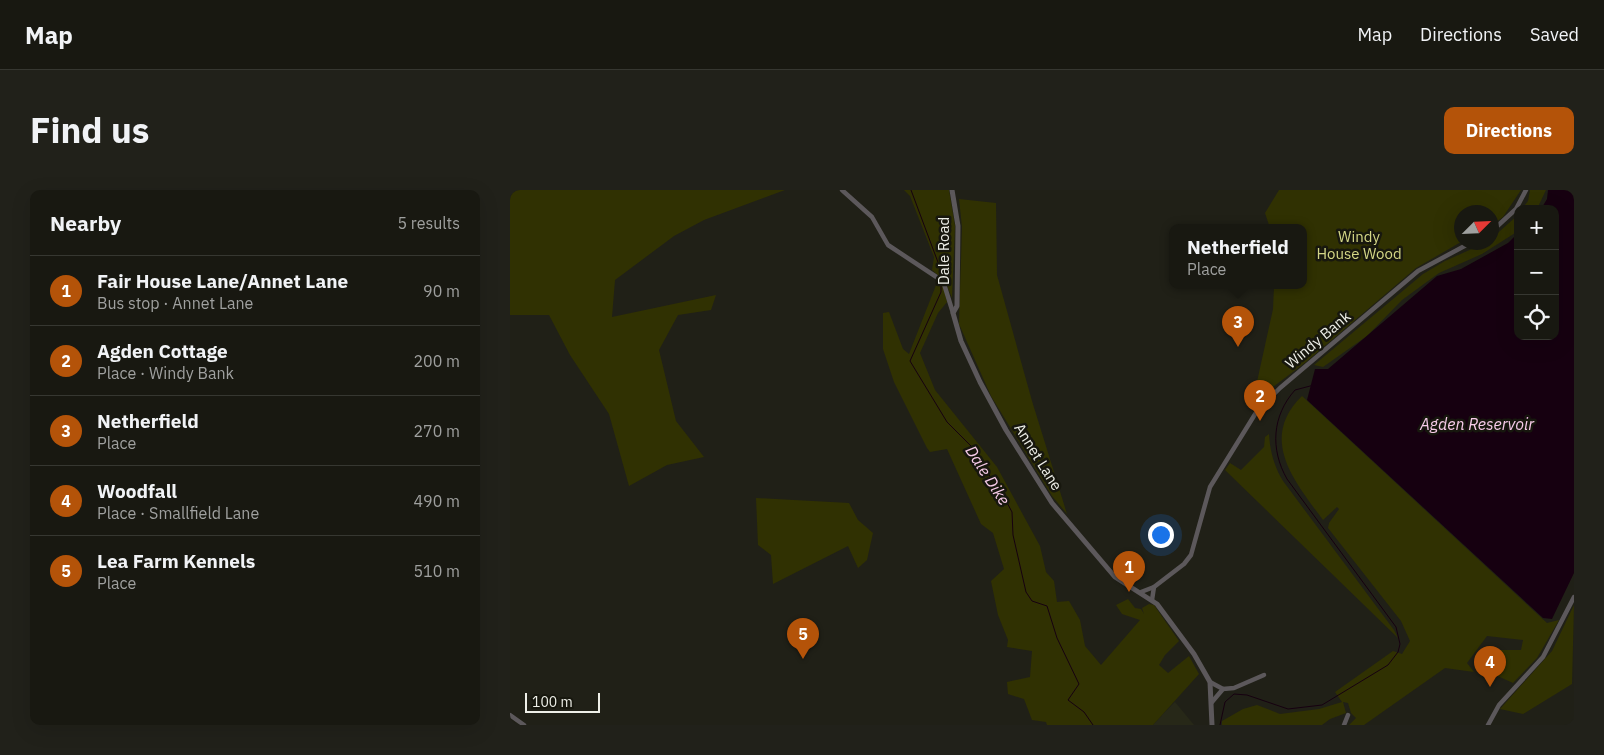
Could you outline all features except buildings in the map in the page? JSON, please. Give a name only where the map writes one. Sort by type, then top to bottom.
[{"type":"street","points":[[842,190],[872,217],[888,245],[944,284],[954,313]]},
{"type":"street","name":"Dale Road","points":[[952,190],[958,226],[957,306],[954,313]]},
{"type":"street","points":[[1499,225],[1516,209],[1526,190]]},
{"type":"street","name":"Windy Bank","points":[[1139,591],[1154,587],[1184,564],[1191,555],[1210,487],[1234,452],[1249,421],[1261,407],[1348,329],[1418,271],[1457,250]]},
{"type":"street","name":"Annet Lane","points":[[954,313],[961,341],[980,382],[1006,430],[1052,503],[1080,533],[1104,566],[1115,577],[1152,600],[1186,642],[1210,682]]},
{"type":"street","points":[[1152,600],[1154,587]]},
{"type":"street","points":[[1488,725],[1499,705],[1543,658],[1574,597]]},
{"type":"street","points":[[1210,682],[1223,689],[1234,688],[1264,675]]},
{"type":"street","points":[[1210,682],[1212,725]]},
{"type":"street","points":[[1212,702],[1223,689]]},
{"type":"street","points":[[510,715],[524,725]]},
{"type":"street","points":[[1344,725],[1348,715]]},
{"type":"shaded area","points":[[1175,702],[1194,725],[1153,725],[1163,714]]},
{"type":"green space","points":[[510,190],[785,190],[704,220],[674,236],[615,280],[612,317],[716,295],[711,310],[678,315],[659,350],[676,421],[704,457],[667,465],[629,486],[609,414],[570,355],[549,315],[510,315]]},
{"type":"green space","points":[[904,190],[949,190],[955,226],[952,298],[945,281],[932,270],[934,257],[910,196]]},
{"type":"green space","name":"Windy House Wood","points":[[1279,190],[1521,190],[1499,220],[1499,205],[1454,205],[1454,246],[1416,268],[1306,362],[1273,387],[1251,409],[1273,309],[1274,289],[1307,289],[1307,224],[1269,224],[1265,213]]},
{"type":"green space","points":[[1530,190],[1546,190],[1539,205],[1525,205],[1528,201]]},
{"type":"green space","points":[[959,199],[996,203],[997,275],[1032,401],[1067,514],[1052,496],[991,396],[959,324],[962,227]]},
{"type":"green space","name":"Windy House Wood","points":[[1514,219],[1514,234],[1499,243],[1499,232]]},
{"type":"green space","name":"Windy House Wood","points":[[1469,250],[1488,250],[1439,273],[1402,300],[1367,336],[1323,367],[1314,365],[1423,274]]},
{"type":"green space","points":[[938,280],[943,285],[947,302],[938,313],[920,353],[935,390],[997,467],[1040,546],[1046,572],[1054,581],[1057,602],[1069,601],[1080,620],[1085,646],[1101,665],[1140,620],[1122,614],[1116,605],[1128,599],[1135,608],[1141,609],[1144,614],[1142,608],[1149,604],[1154,605],[1179,641],[1165,655],[1159,665],[1168,673],[1189,656],[1199,674],[1153,725],[1047,725],[1046,722],[1032,720],[1024,699],[1008,694],[1007,682],[1030,677],[1032,651],[1007,647],[1008,640],[998,615],[991,581],[1004,569],[993,533],[981,524],[947,449],[930,452],[927,448],[894,382],[883,349],[883,313],[889,312],[903,349],[909,354]]},
{"type":"green space","points":[[1302,396],[1547,623],[1559,620],[1537,658],[1513,683],[1482,669],[1478,664],[1495,650],[1521,650],[1523,640],[1487,636],[1467,663],[1474,672],[1445,668],[1364,725],[1349,725],[1356,718],[1351,713],[1348,703],[1343,702],[1346,713],[1330,719],[1322,725],[1222,725],[1222,721],[1243,709],[1257,705],[1280,714],[1319,709],[1342,702],[1335,692],[1393,651],[1402,654],[1410,641],[1401,621],[1328,528],[1329,523],[1339,509],[1337,507],[1323,520],[1292,475],[1282,444],[1283,428],[1289,412]]},
{"type":"green space","points":[[1269,434],[1273,458],[1283,481],[1394,630],[1398,638],[1225,470],[1230,463],[1241,470],[1264,447],[1265,437]]},
{"type":"green space","points":[[756,498],[849,503],[858,520],[873,533],[867,560],[858,568],[848,546],[773,584],[771,555],[758,545]]},
{"type":"green space","points":[[1574,605],[1572,684],[1523,714],[1500,709],[1552,651]]},
{"type":"water","name":"Agden Reservoir","points":[[1548,190],[1574,190],[1574,573],[1552,619],[1543,618],[1307,400],[1315,369],[1328,369],[1437,276],[1461,269],[1495,250],[1499,250],[1499,248],[1514,237],[1514,340],[1559,340],[1559,205],[1543,205],[1547,199]]},
{"type":"waterway","name":"Dale Dike","points":[[911,190],[942,273],[942,278]]},
{"type":"waterway","name":"Dale Dike","points":[[941,285],[941,292],[910,361],[947,422],[976,451],[986,471],[998,486],[1012,512],[1013,535],[1026,592],[1032,601],[1047,606],[1057,638],[1079,684],[1068,700],[1084,712],[1093,725]]},
{"type":"waterway","points":[[1220,725],[1225,702],[1234,694],[1247,695],[1288,709],[1322,705],[1388,665],[1398,652],[1400,644],[1396,627],[1287,479],[1278,456],[1276,433],[1278,422],[1287,400],[1295,390],[1314,385]]},
{"type":"place","name":"Netherfield","points":[[1238,347]]},
{"type":"place","name":"Agden Cottage","points":[[1260,421]]},
{"type":"place","name":"Fair House Lane/Annet Lane","points":[[1129,592]]},
{"type":"place","name":"Lea Farm Kennels","points":[[803,659]]},
{"type":"place","name":"Woodfall","points":[[1490,687]]}]
